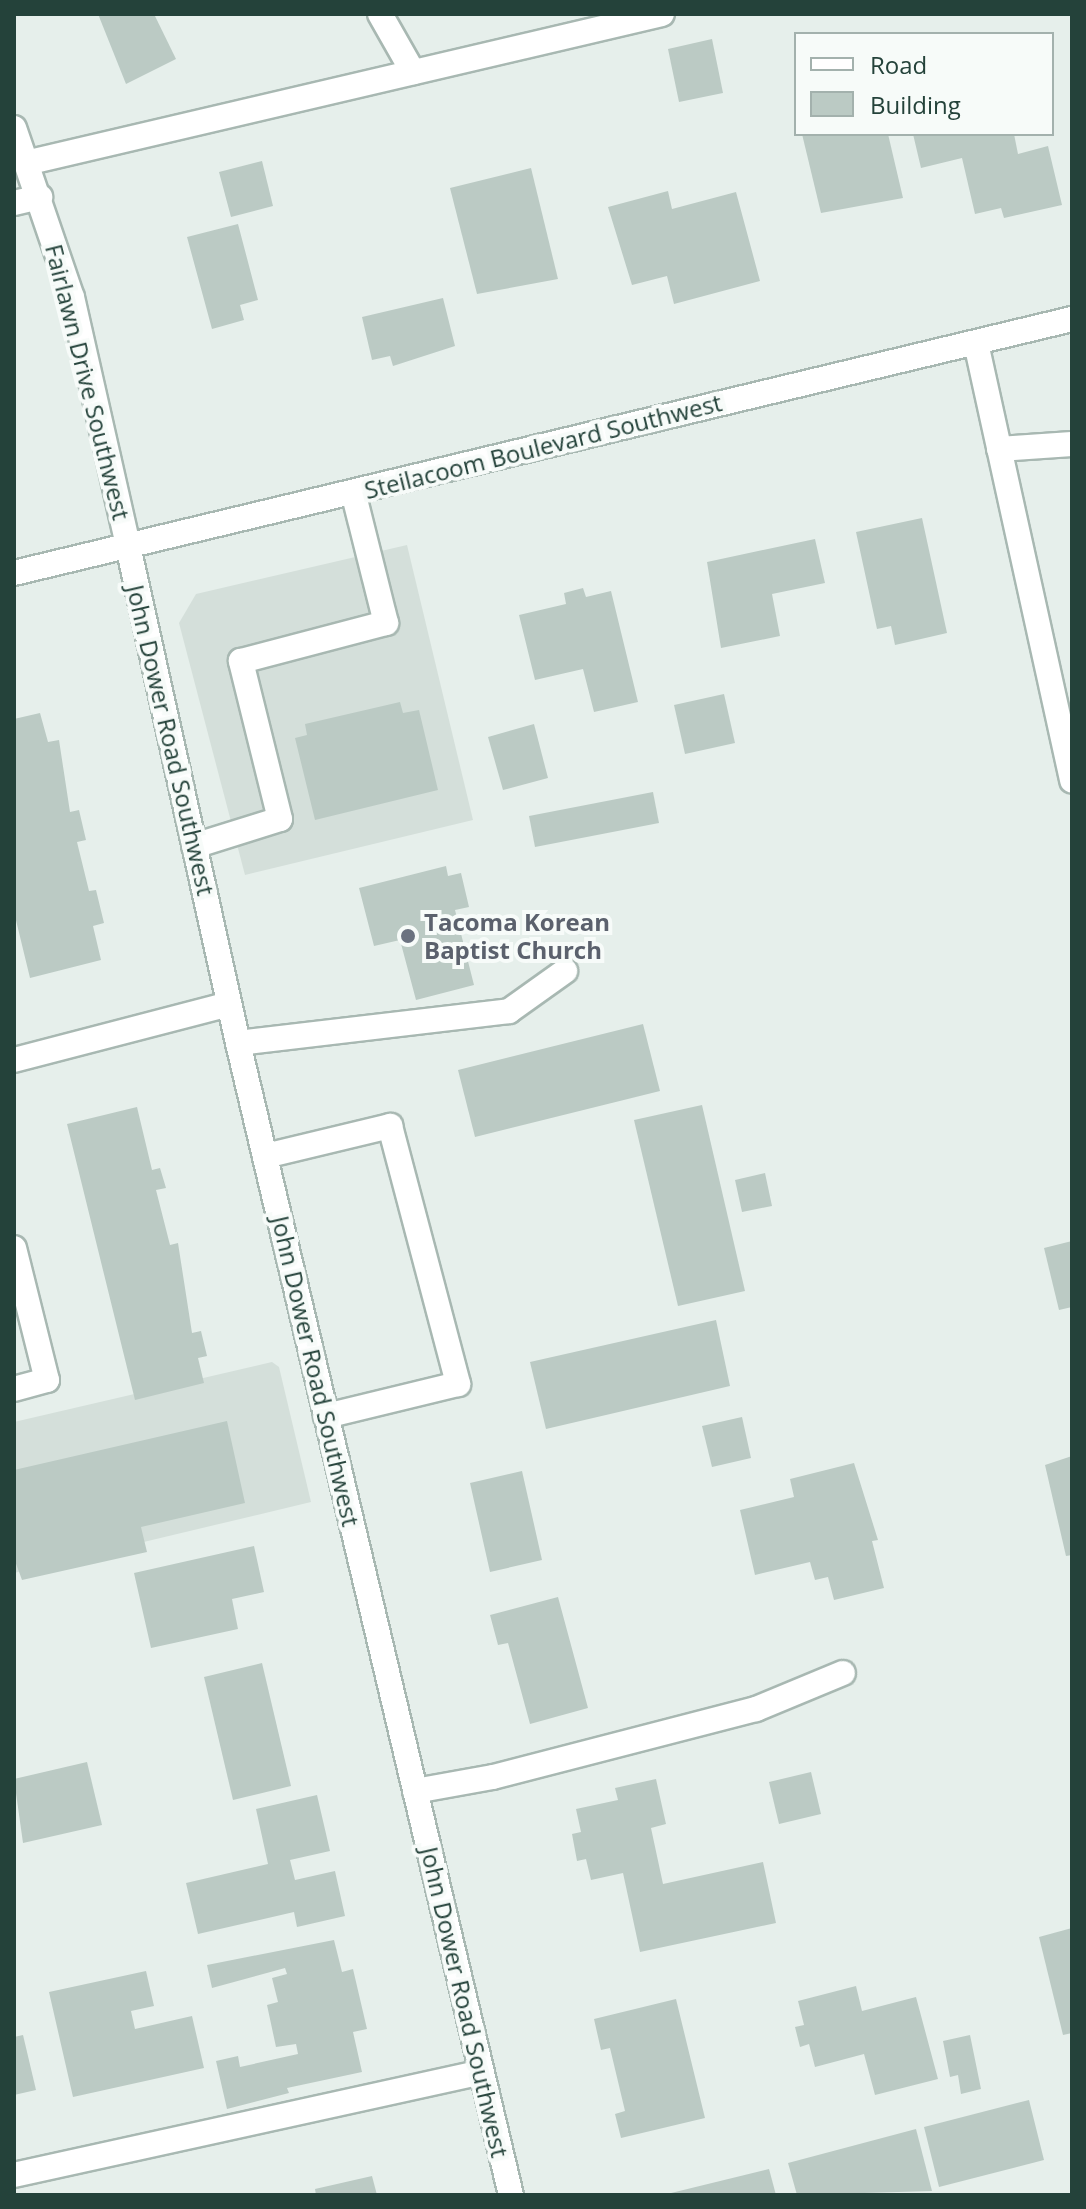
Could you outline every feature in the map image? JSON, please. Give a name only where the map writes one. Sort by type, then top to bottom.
[{"type":"street","points":[[380,14],[413,72]]},
{"type":"street","points":[[30,162],[662,14]]},
{"type":"street","name":"Fairlawn Drive Southwest","points":[[14,128],[30,162],[87,356],[128,546]]},
{"type":"street","points":[[14,203],[40,197]]},
{"type":"street","name":"Steilacoom Boulevard Southwest","points":[[14,573],[1072,319]]},
{"type":"street","points":[[976,343],[1072,781]]},
{"type":"street","points":[[999,449],[1072,444]]},
{"type":"street","points":[[194,846],[280,819],[241,661],[386,623],[353,492]]},
{"type":"street","name":"John Dower Road Southwest","points":[[128,546],[238,1043],[511,2195]]},
{"type":"street","points":[[238,1043],[509,1011],[565,971]]},
{"type":"street","points":[[14,1060],[229,1004]]},
{"type":"street","points":[[265,1156],[390,1126],[458,1384],[326,1416]]},
{"type":"street","points":[[14,1248],[47,1380],[14,1389]]},
{"type":"street","points":[[415,1791],[493,1777],[756,1709],[843,1673]]},
{"type":"street","points":[[14,2175],[481,2072]]},
{"type":"shaded area","points":[[407,545],[473,820],[245,875],[179,623],[196,594]]},
{"type":"shaded area","points":[[272,1362],[279,1367],[311,1502],[14,1573],[14,1422]]},
{"type":"building","points":[[98,14],[154,14],[176,59],[126,84]]},
{"type":"building","points":[[712,39],[723,93],[679,102],[668,49]]},
{"type":"building","points":[[802,136],[888,136],[903,198],[821,213]]},
{"type":"building","points":[[913,136],[1014,136],[1018,154],[1048,146],[1062,205],[1004,218],[1001,208],[975,214],[962,158],[921,168]]},
{"type":"building","points":[[262,161],[273,206],[231,217],[219,172]]},
{"type":"building","points":[[531,168],[558,279],[477,294],[450,188]]},
{"type":"building","points":[[668,191],[672,209],[736,192],[760,281],[674,304],[667,276],[632,285],[608,207]]},
{"type":"building","points":[[238,224],[258,300],[240,305],[244,320],[212,329],[187,237]]},
{"type":"building","points":[[443,298],[455,346],[393,366],[390,356],[372,360],[362,317]]},
{"type":"building","points":[[922,518],[947,633],[895,645],[891,626],[877,629],[856,532]]},
{"type":"building","points":[[815,539],[825,583],[772,594],[780,636],[721,648],[707,562]]},
{"type":"building","points":[[583,588],[586,597],[611,591],[638,702],[594,712],[583,669],[535,680],[519,615],[566,604],[564,593]]},
{"type":"building","points":[[724,694],[735,743],[685,754],[674,705]]},
{"type":"building","points":[[400,702],[403,713],[419,710],[438,790],[315,820],[295,738],[307,735],[305,724]]},
{"type":"building","points":[[40,713],[48,742],[59,740],[70,812],[79,810],[86,840],[77,842],[89,891],[96,890],[104,923],[93,926],[101,960],[30,978],[14,912],[14,719]]},
{"type":"building","points":[[534,724],[548,778],[503,790],[488,737]]},
{"type":"building","points":[[653,792],[659,823],[535,847],[529,816]]},
{"type":"building","points":[[446,866],[448,876],[461,873],[469,907],[455,910],[474,985],[416,1000],[400,940],[374,946],[359,888]]},
{"type":"building","points":[[643,1024],[660,1091],[475,1137],[458,1070]]},
{"type":"building","points":[[702,1105],[745,1291],[678,1306],[634,1120]]},
{"type":"building","points":[[137,1107],[152,1170],[160,1168],[166,1188],[156,1190],[170,1245],[178,1243],[192,1333],[201,1331],[207,1356],[198,1358],[204,1383],[135,1400],[67,1124]]},
{"type":"building","points":[[765,1173],[772,1206],[742,1212],[735,1180]]},
{"type":"building","points":[[1072,1241],[1072,1307],[1059,1310],[1044,1248]]},
{"type":"building","points":[[716,1320],[730,1386],[546,1429],[530,1362]]},
{"type":"building","points":[[742,1417],[751,1458],[712,1467],[702,1426]]},
{"type":"building","points":[[227,1421],[245,1503],[141,1527],[147,1552],[22,1580],[14,1558],[14,1470]]},
{"type":"building","points":[[1072,1456],[1072,1555],[1066,1556],[1045,1465]]},
{"type":"building","points":[[854,1463],[878,1540],[872,1541],[884,1588],[834,1600],[828,1577],[815,1580],[810,1562],[755,1575],[740,1510],[794,1497],[790,1479]]},
{"type":"building","points":[[522,1471],[542,1560],[490,1572],[470,1483]]},
{"type":"building","points":[[254,1546],[264,1592],[232,1599],[238,1629],[151,1648],[134,1573]]},
{"type":"building","points":[[558,1597],[588,1708],[530,1724],[508,1643],[498,1645],[490,1615]]},
{"type":"building","points":[[262,1663],[291,1786],[233,1800],[204,1677]]},
{"type":"building","points":[[87,1762],[102,1825],[23,1843],[14,1779]]},
{"type":"building","points":[[811,1772],[821,1814],[779,1824],[769,1782]]},
{"type":"building","points":[[656,1779],[666,1824],[651,1828],[663,1884],[763,1862],[776,1923],[640,1952],[623,1873],[591,1880],[586,1859],[577,1861],[572,1834],[581,1832],[576,1809],[618,1800],[615,1788]]},
{"type":"building","points":[[317,1795],[330,1851],[290,1860],[295,1880],[335,1871],[345,1916],[297,1927],[294,1912],[198,1934],[186,1883],[268,1864],[256,1809]]},
{"type":"building","points":[[1072,1928],[1072,2033],[1063,2035],[1039,1937]]},
{"type":"building","points":[[334,1940],[342,1972],[353,1969],[367,2029],[353,2032],[362,2072],[287,2088],[289,2093],[227,2109],[216,2061],[238,2056],[240,2067],[298,2054],[296,2044],[276,2047],[267,2005],[278,2002],[272,1978],[287,1974],[285,1968],[212,1988],[207,1965]]},
{"type":"building","points":[[146,1971],[154,2006],[131,2011],[135,2029],[192,2016],[204,2068],[73,2097],[49,1992]]},
{"type":"building","points":[[856,1986],[862,2011],[916,1997],[938,2079],[875,2095],[864,2054],[815,2067],[809,2044],[800,2047],[795,2027],[804,2025],[798,2001]]},
{"type":"building","points":[[676,1999],[705,2118],[621,2138],[615,2114],[625,2111],[610,2048],[601,2050],[594,2019]]},
{"type":"building","points":[[23,2035],[36,2090],[14,2095],[14,2037]]},
{"type":"building","points":[[970,2035],[981,2089],[961,2094],[958,2075],[950,2077],[943,2041]]},
{"type":"building","points":[[1029,2100],[1044,2160],[939,2187],[924,2127]]},
{"type":"building","points":[[916,2129],[932,2191],[797,2195],[788,2163]]},
{"type":"building","points":[[769,2169],[776,2195],[667,2194]]},
{"type":"building","points":[[372,2176],[377,2195],[316,2195],[315,2189]]},
{"type":"place","name":"Tacoma Korean Baptist Church","points":[[408,936]]}]
